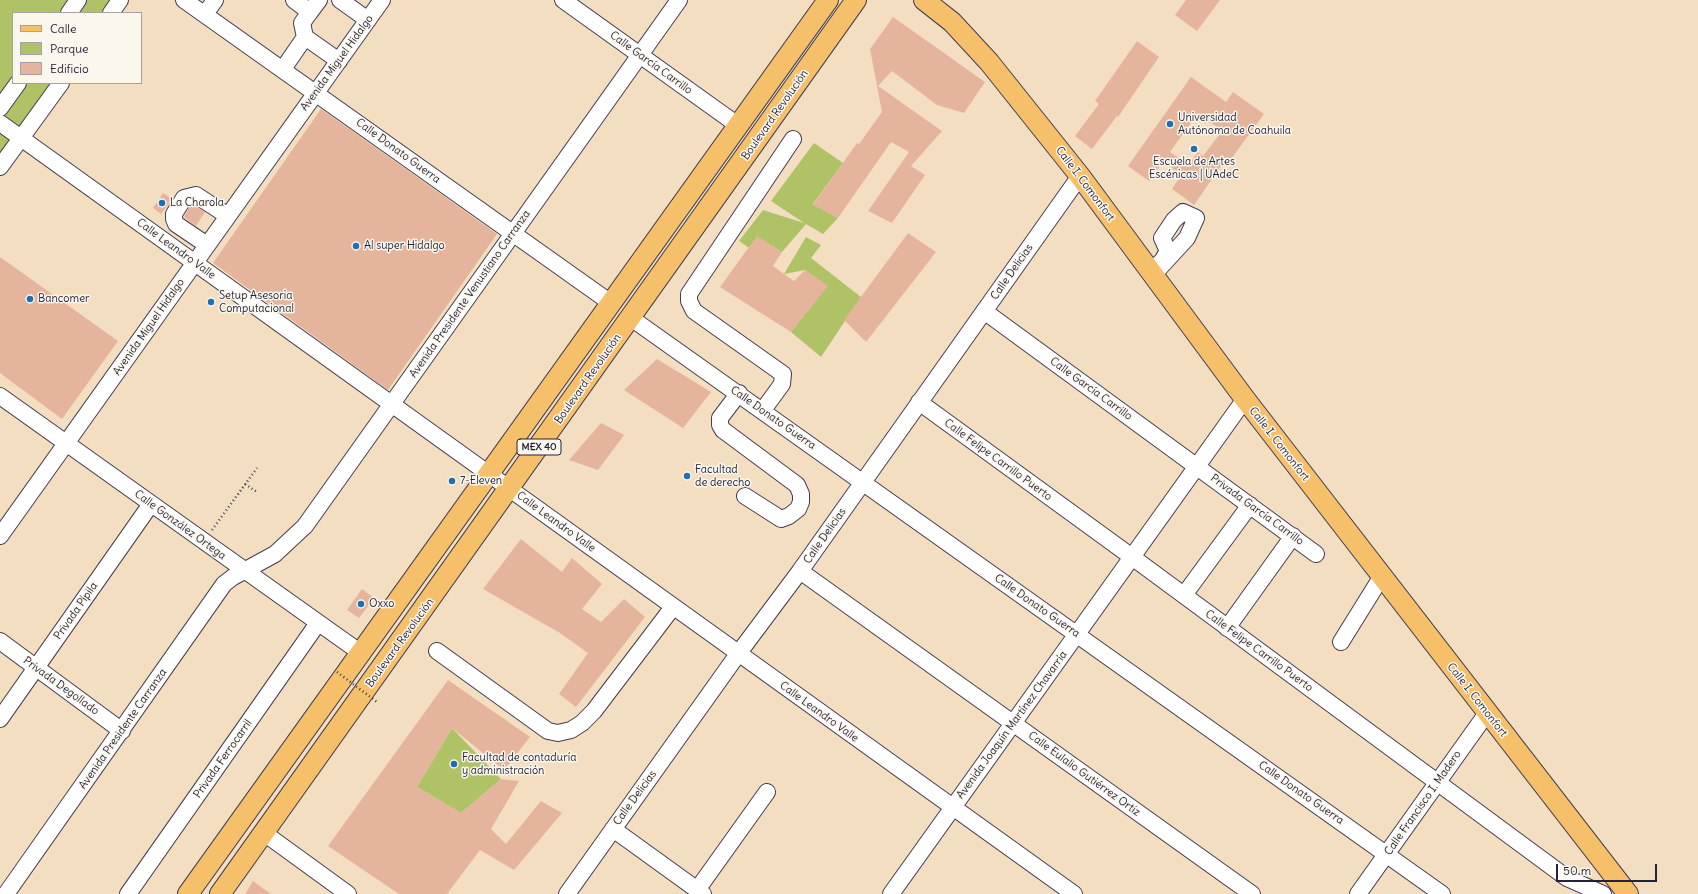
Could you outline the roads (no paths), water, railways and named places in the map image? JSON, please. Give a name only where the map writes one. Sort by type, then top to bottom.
[{"type":"main road","name":"MEX 40","points":[[188,894],[828,0]]},
{"type":"main road","name":"Boulevard Revolución","points":[[220,894],[510,489],[856,0]]},
{"type":"main road","name":"Calle I. Comonfort","points":[[924,0],[952,22],[989,62],[1080,176],[1245,399],[1628,894]]},
{"type":"street","points":[[70,12],[78,0]]},
{"type":"street","points":[[112,12],[120,0]]},
{"type":"street","name":"Calle Donato Guerra","points":[[184,0],[316,92],[611,303]]},
{"type":"street","points":[[205,14],[215,0]]},
{"type":"street","points":[[294,0],[314,6],[302,23],[305,37],[339,61]]},
{"type":"street","points":[[340,0],[368,20]]},
{"type":"street","name":"Avenida Miguel Hidalgo","points":[[0,536],[382,0]]},
{"type":"street","name":"Calle García Carrillo","points":[[563,0],[738,126]]},
{"type":"street","name":"Avenida Presidente Venustiano Carranza","points":[[245,570],[276,554],[306,526],[512,233],[679,0]]},
{"type":"street","points":[[283,69],[305,37]]},
{"type":"street","points":[[0,108],[17,84]]},
{"type":"street","points":[[0,167],[60,84]]},
{"type":"street","name":"Calle Leandro Valle","points":[[0,123],[1074,894]]},
{"type":"street","points":[[763,410],[782,384],[783,374],[694,311],[689,301],[689,294],[793,139]]},
{"type":"street","name":"Calle Delicias","points":[[567,894],[738,654],[800,571],[1080,176]]},
{"type":"street","points":[[207,245],[176,224],[174,220],[174,214],[184,198],[196,195],[228,216]]},
{"type":"street","name":"Calle García Carrillo","points":[[984,311],[1197,466]]},
{"type":"street","name":"Calle Donato Guerra","points":[[631,318],[763,410],[1442,894]]},
{"type":"street","points":[[739,393],[720,418],[720,424],[723,430],[797,485],[801,494],[801,502],[798,508],[789,516],[781,520],[744,496]]},
{"type":"street","name":"Calle González Ortega","points":[[0,396],[361,653]]},
{"type":"street","name":"Avenida Joaquín Martínez Chavarría","points":[[891,894],[1245,399]]},
{"type":"street","name":"Calle Felipe Carrillo Puerto","points":[[919,402],[1184,595],[1567,878],[1603,894]]},
{"type":"street","name":"Privada García Carrillo","points":[[1197,466],[1316,554]]},
{"type":"street","name":"Privada Pípila","points":[[0,719],[151,504]]},
{"type":"street","points":[[1184,595],[1250,505]]},
{"type":"street","points":[[1228,628],[1293,536]]},
{"type":"street","name":"Avenida Presidente Carranza","points":[[6,894],[224,584],[245,570]]},
{"type":"street","name":"Calle Eulalio Gutiérrez Ortiz","points":[[800,571],[1252,894]]},
{"type":"street","points":[[1341,642],[1382,576]]},
{"type":"street","points":[[437,651],[548,731],[558,733],[570,730],[582,723],[594,712],[673,606]]},
{"type":"street","name":"Privada Ferrocarril","points":[[128,894],[318,623]]},
{"type":"street","name":"Privada Degollado","points":[[0,640],[122,731]]},
{"type":"street","name":"Calle Francisco I. Madero","points":[[1358,894],[1487,713]]},
{"type":"street","points":[[613,829],[700,892],[767,792]]},
{"type":"street","points":[[264,833],[348,894]]},
{"type":"place","name":"Universidad Autónoma de Coahuila","points":[[1170,124]]},
{"type":"place","name":"Escuela de Artes Escénicas | UAdeC","points":[[1194,149]]},
{"type":"place","name":"La Charola","points":[[162,203]]},
{"type":"place","name":"Al super Hidalgo","points":[[356,246]]},
{"type":"place","name":"Bancomer","points":[[30,299]]},
{"type":"place","name":"Setup Asesoria Computacional","points":[[211,302]]},
{"type":"place","name":"Facultad de derecho","points":[[687,476]]},
{"type":"place","name":"7-Eleven","points":[[452,481]]},
{"type":"place","name":"Oxxo","points":[[361,604]]},
{"type":"place","name":"Facultad de contaduría y administración","points":[[454,764]]}]
